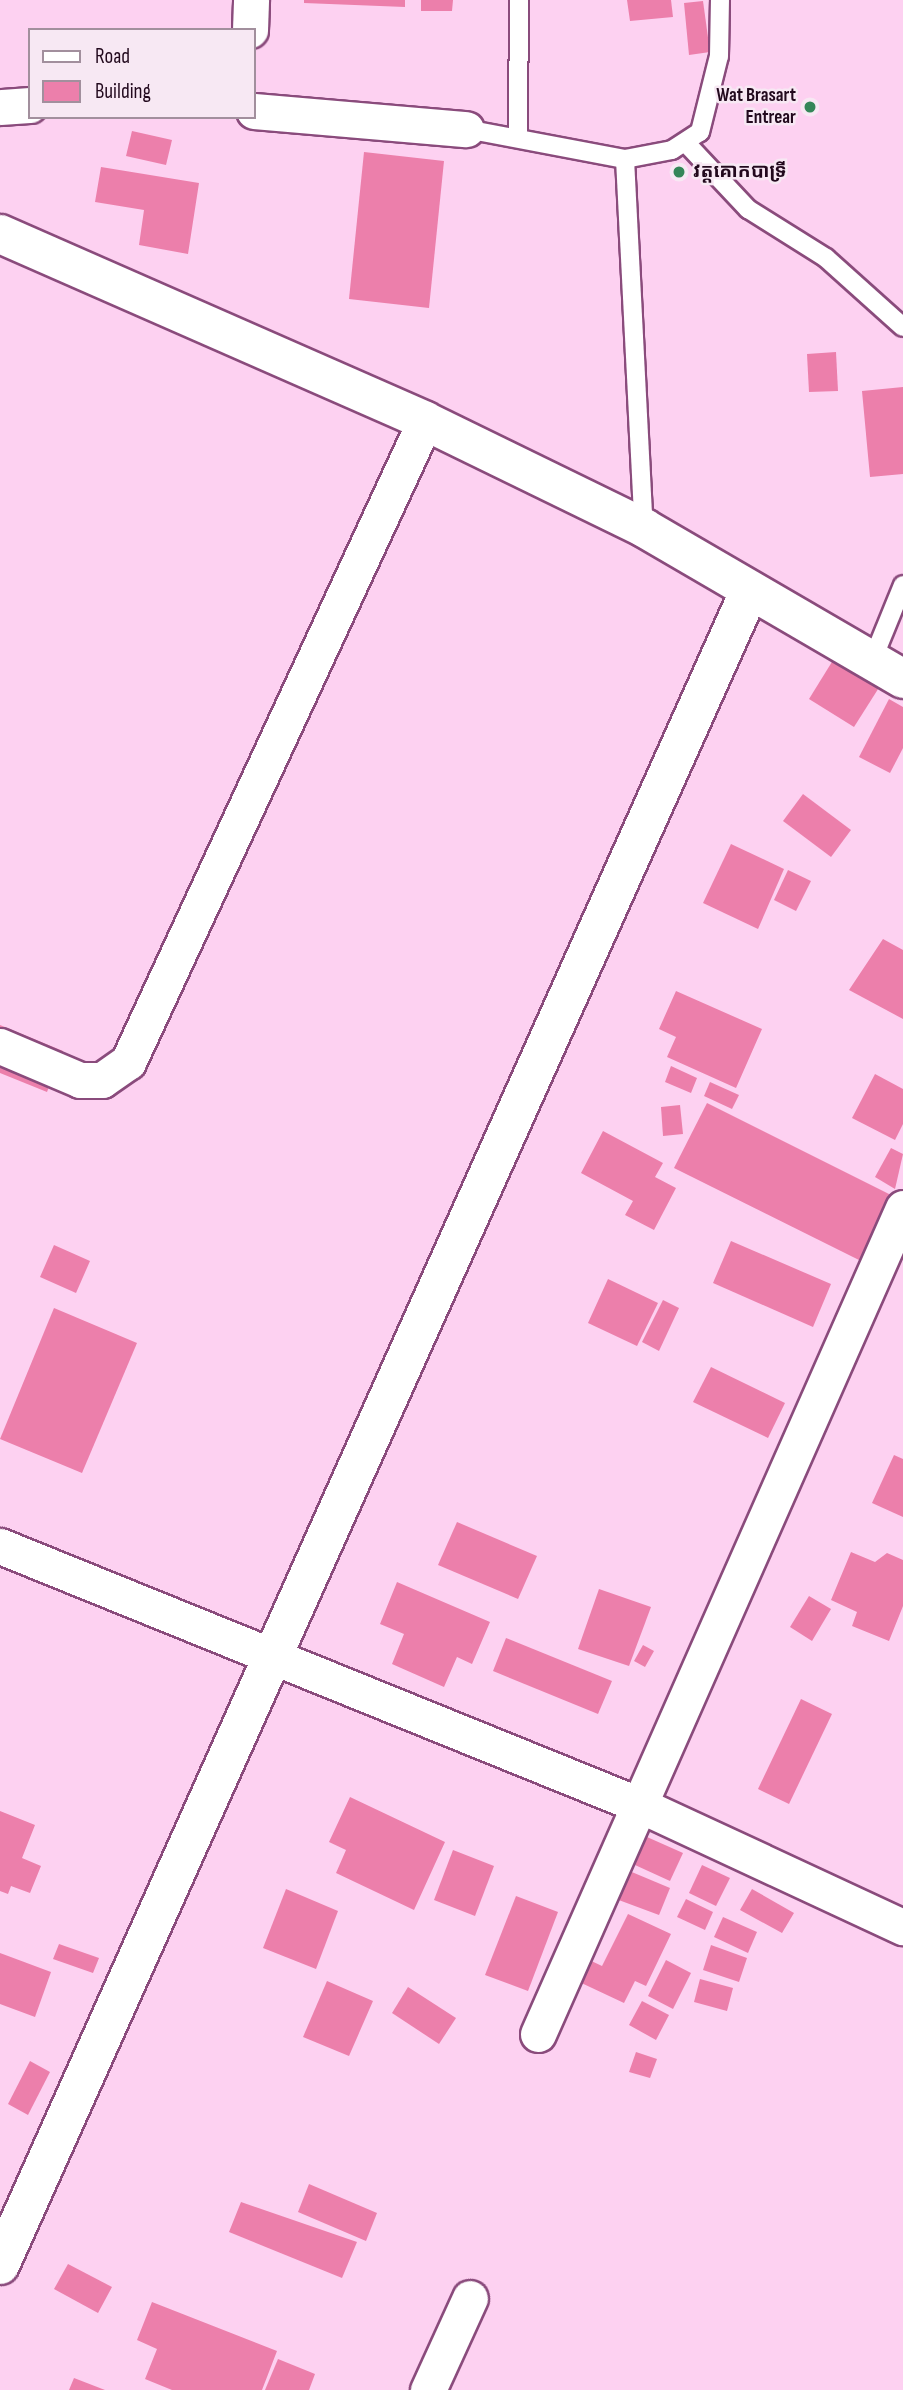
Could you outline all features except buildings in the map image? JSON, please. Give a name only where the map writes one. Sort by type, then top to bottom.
[{"type":"street","points":[[250,28],[251,0]]},
{"type":"street","points":[[0,107],[28,105]]},
{"type":"street","points":[[256,111],[466,129]]},
{"type":"street","points":[[0,236],[425,421],[644,528],[888,670]]},
{"type":"street","points":[[0,1046],[80,1080],[102,1080],[128,1062],[425,421]]},
{"type":"street","points":[[0,2265],[750,590]]},
{"type":"street","points":[[538,2034],[642,1806],[903,1208]]},
{"type":"street","points":[[0,1546],[270,1660],[642,1806],[903,1927]]},
{"type":"street","points":[[428,2390],[470,2298]]},
{"type":"lane","points":[[518,136],[519,0]]},
{"type":"lane","points":[[466,129],[518,136],[625,159],[686,143],[708,115],[720,0]]},
{"type":"lane","points":[[686,143],[748,209],[826,258],[903,327]]},
{"type":"lane","points":[[625,159],[644,528]]},
{"type":"lane","points":[[888,670],[903,585]]},
{"type":"place","name":"Wat Brasart Entrear","points":[[810,107]]},
{"type":"place","name":"វត្តគោកបាទ្រី","points":[[679,172]]}]
